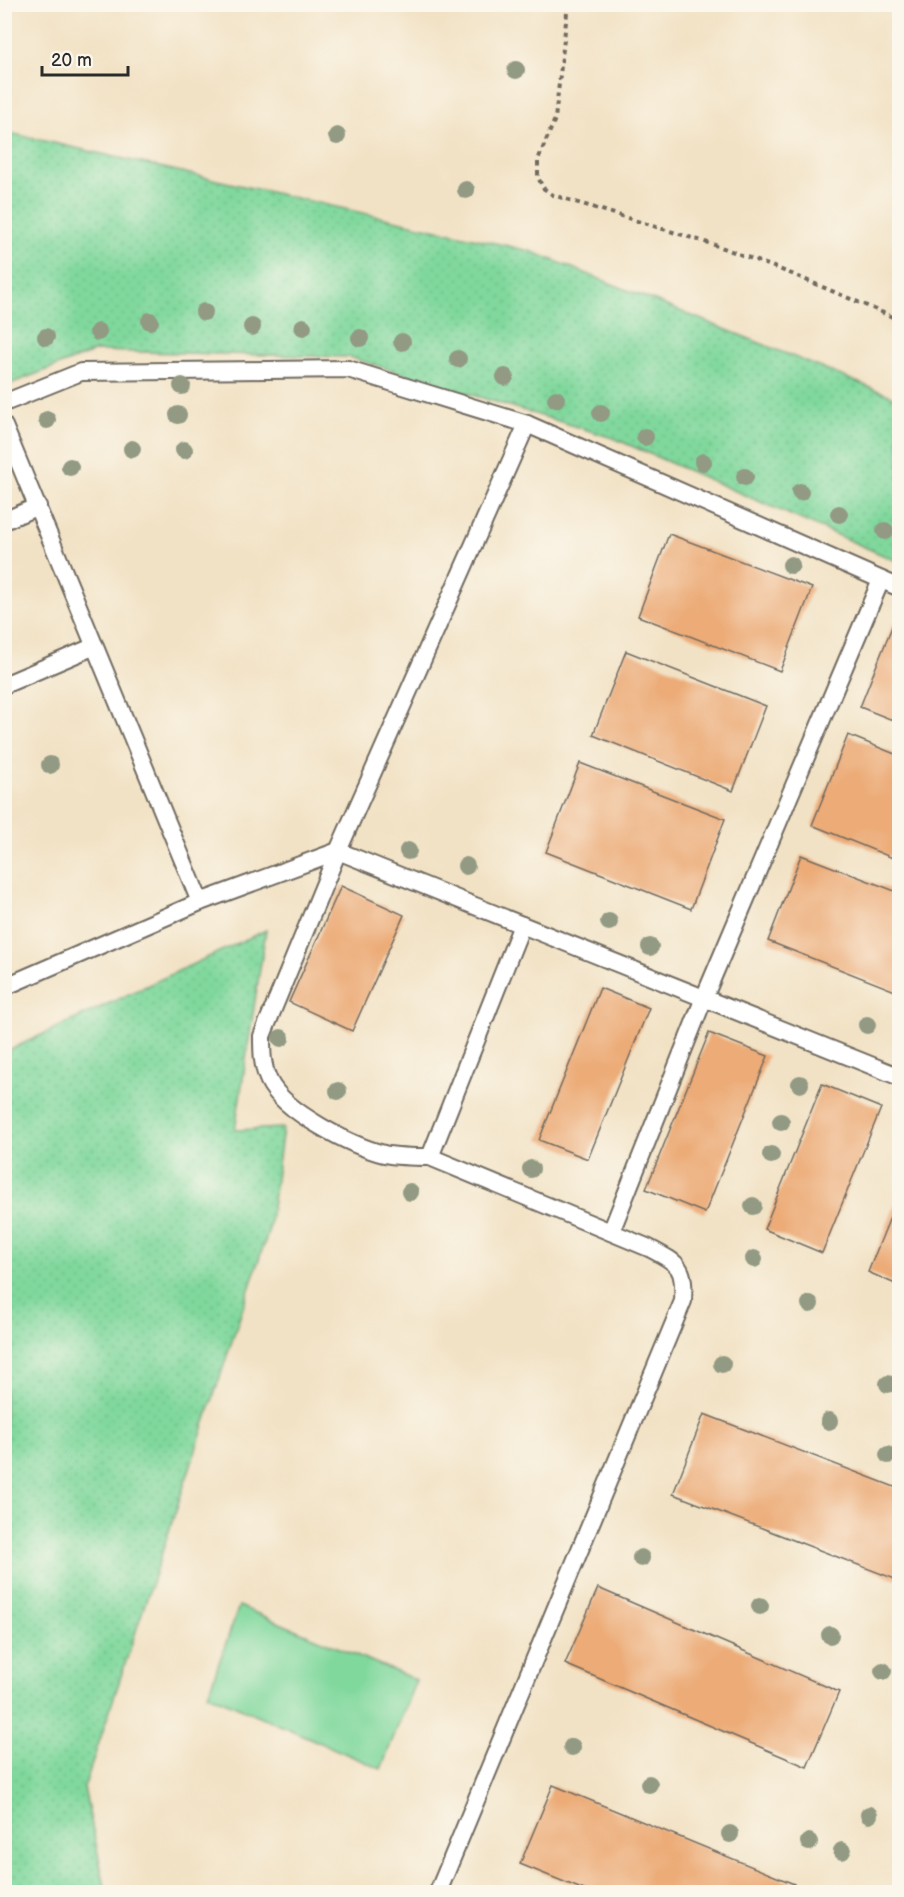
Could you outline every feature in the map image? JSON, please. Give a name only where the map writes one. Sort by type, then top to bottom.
[{"type":"lane","points":[[4,403],[81,372],[348,369],[528,424],[900,588]]},
{"type":"lane","points":[[438,1893],[683,1301],[684,1277],[672,1260],[611,1232],[430,1157],[384,1154],[352,1142],[316,1124],[283,1098],[270,1082],[261,1057],[262,1036],[338,851],[528,424]]},
{"type":"lane","points":[[4,426],[200,902]]},
{"type":"lane","points":[[4,521],[38,507]]},
{"type":"lane","points":[[611,1232],[704,998],[881,580]]},
{"type":"lane","points":[[4,685],[95,646]]},
{"type":"lane","points":[[4,987],[200,902],[338,851],[900,1077]]},
{"type":"lane","points":[[430,1157],[522,925]]},
{"type":"path","points":[[568,4],[555,119],[538,160],[538,177],[543,188],[553,195],[718,246],[792,274],[900,320]]},
{"type":"green space","points":[[5,132],[530,251],[899,399],[899,562],[613,438],[349,357],[96,351],[5,386]]},
{"type":"green space","points":[[266,930],[235,1130],[283,1128],[269,1229],[84,1788],[106,1892],[5,1892],[5,1052]]},
{"type":"green space","points":[[239,1606],[416,1680],[381,1769],[208,1694]]},
{"type":"building","points":[[669,534],[812,588],[780,671],[638,616]]},
{"type":"building","points":[[893,624],[900,627],[900,723],[860,707]]},
{"type":"building","points":[[626,651],[766,706],[733,791],[593,735]]},
{"type":"building","points":[[848,735],[900,756],[900,861],[812,825]]},
{"type":"building","points":[[580,763],[725,819],[691,909],[546,852]]},
{"type":"building","points":[[801,855],[900,893],[900,993],[768,941]]},
{"type":"building","points":[[341,886],[404,915],[352,1031],[289,1002]]},
{"type":"building","points":[[600,988],[649,1008],[588,1159],[539,1140]]},
{"type":"building","points":[[709,1033],[768,1056],[705,1213],[646,1189]]},
{"type":"building","points":[[822,1084],[881,1108],[822,1253],[764,1229]]},
{"type":"building","points":[[900,1196],[900,1286],[868,1272]]},
{"type":"building","points":[[704,1414],[900,1489],[900,1581],[673,1494]]},
{"type":"building","points":[[598,1588],[839,1692],[807,1767],[565,1664]]},
{"type":"building","points":[[553,1785],[794,1884],[790,1892],[589,1892],[520,1864]]}]
